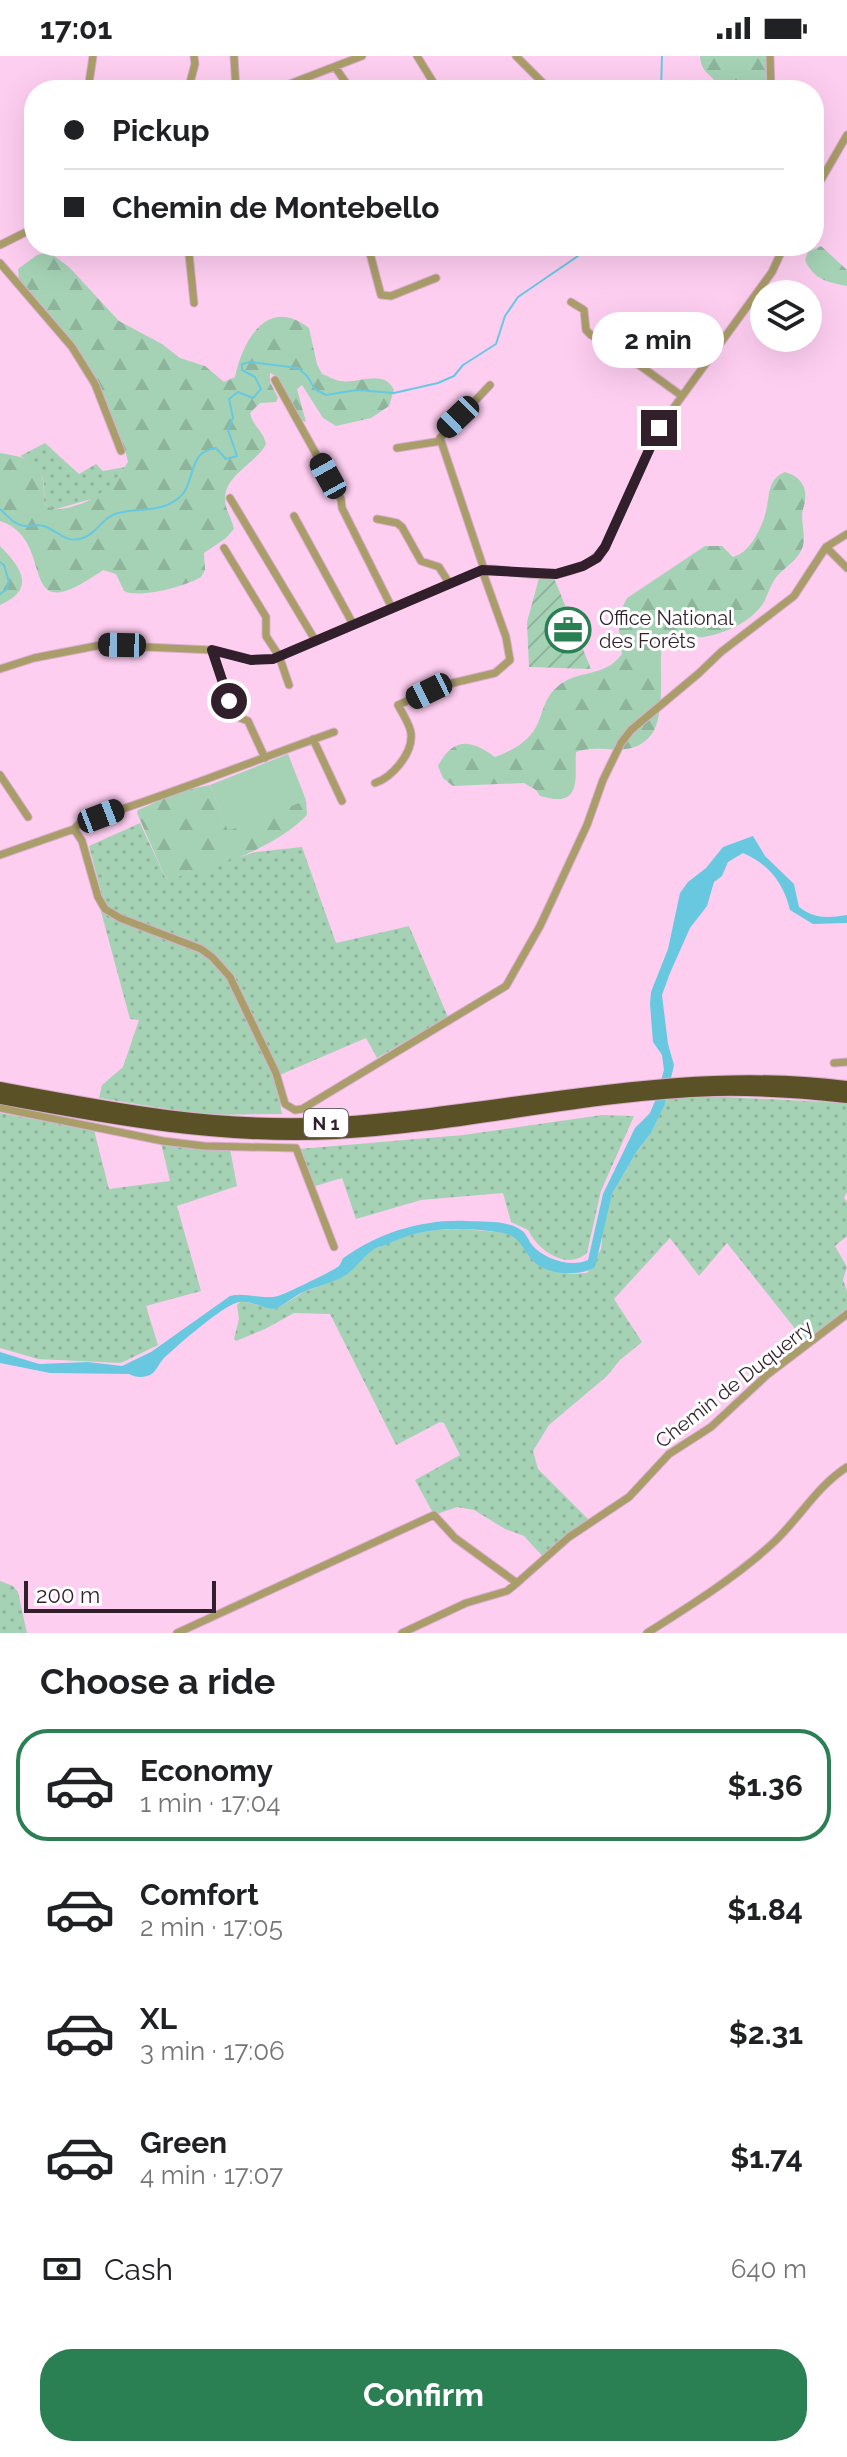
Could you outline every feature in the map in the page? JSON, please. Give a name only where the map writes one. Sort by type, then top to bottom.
[{"type":"highway","name":"N 1","points":[[0,1088],[124,1112],[201,1122],[275,1125],[337,1123],[650,1090],[767,1081],[847,1087]]},
{"type":"highway","name":"N 1","points":[[676,1088],[847,1097]]},
{"type":"highway","name":"N 1","points":[[0,1098],[123,1121],[200,1131],[271,1135],[393,1128],[650,1090]]},
{"type":"street","points":[[89,80],[93,56]]},
{"type":"street","points":[[191,80],[194,56]]},
{"type":"street","points":[[234,56],[235,80]]},
{"type":"street","points":[[301,80],[362,56]]},
{"type":"street","points":[[417,56],[432,80]]},
{"type":"street","points":[[516,56],[540,80]]},
{"type":"street","points":[[770,56],[771,80]]},
{"type":"street","points":[[335,67],[344,80]]},
{"type":"street","points":[[824,175],[847,135]]},
{"type":"street","points":[[0,245],[24,233]]},
{"type":"street","points":[[189,256],[194,303]]},
{"type":"street","points":[[371,256],[381,295],[391,296],[436,278]]},
{"type":"street","points":[[0,669],[34,658],[101,645],[212,650],[251,660],[279,656],[483,569],[554,575],[583,566],[597,558],[605,547],[653,440],[767,280],[779,256]]},
{"type":"street","points":[[0,263],[72,347],[95,384],[121,451]]},
{"type":"street","points":[[571,302],[584,310],[586,330],[591,335],[682,396]]},
{"type":"street","points":[[275,380],[341,499],[342,508],[391,606]]},
{"type":"street","points":[[375,783],[391,775],[408,748],[412,734],[398,705],[440,686],[495,673],[510,660],[506,637],[441,441],[442,433],[490,385]]},
{"type":"street","points":[[397,448],[441,441]]},
{"type":"street","points":[[230,498],[315,640]]},
{"type":"street","points":[[294,516],[353,624]]},
{"type":"street","points":[[377,519],[402,527],[421,561],[439,567],[449,583]]},
{"type":"street","points":[[74,829],[82,841],[98,897],[105,909],[120,918],[201,949],[222,966],[276,1073],[285,1104],[295,1110],[302,1109],[506,986],[540,926],[621,743],[631,730],[721,652],[794,596],[826,547],[847,534]]},
{"type":"street","points":[[826,547],[847,568]]},
{"type":"street","points":[[224,548],[266,617],[266,636],[279,656],[289,685]]},
{"type":"street","points":[[212,650],[235,716],[248,721],[265,758]]},
{"type":"street","points":[[0,855],[334,732]]},
{"type":"street","points":[[313,739],[342,801]]},
{"type":"street","points":[[0,775],[28,817]]},
{"type":"street","points":[[834,1063],[847,1062]]},
{"type":"street","points":[[0,1108],[163,1141],[204,1146],[296,1148],[334,1247]]},
{"type":"street","name":"Chemin de Duquerry","points":[[402,1633],[466,1603],[507,1591],[569,1537],[629,1497],[669,1454],[711,1427],[767,1375],[847,1314]]},
{"type":"street","points":[[647,1633],[772,1544],[823,1486],[847,1467]]},
{"type":"street","points":[[177,1633],[434,1515],[455,1538],[517,1583]]},
{"type":"green space","points":[[700,56],[766,56],[767,80],[714,80],[701,63]]},
{"type":"green space","points":[[824,249],[847,270],[847,286],[822,279],[805,260],[806,256],[824,256]]},
{"type":"green space","points":[[36,256],[54,256],[69,267],[119,321],[162,344],[180,358],[205,366],[224,382],[235,377],[244,349],[260,326],[270,319],[294,319],[309,328],[322,374],[340,381],[384,380],[394,390],[389,406],[371,418],[336,426],[323,418],[302,385],[297,389],[306,422],[302,421],[276,376],[270,373],[270,382],[278,398],[276,402],[260,403],[250,413],[266,444],[226,490],[225,503],[234,529],[204,553],[205,570],[201,577],[163,590],[131,593],[124,591],[116,574],[103,570],[75,587],[57,592],[46,588],[18,531],[0,521],[0,453],[23,458],[37,466],[43,480],[44,503],[53,510],[77,505],[97,496],[114,481],[128,462],[99,391],[80,357],[58,325],[19,280],[18,269]]},
{"type":"green space","points":[[45,443],[79,474],[96,464],[103,471],[125,467],[110,488],[98,497],[53,510],[44,503],[43,480],[38,470],[20,456]]},
{"type":"green space","points":[[785,472],[801,481],[805,491],[801,551],[777,577],[765,600],[747,620],[722,632],[676,639],[663,646],[659,713],[651,735],[643,743],[625,749],[576,752],[574,789],[564,798],[540,796],[524,783],[453,786],[443,778],[438,766],[450,750],[470,744],[495,757],[513,749],[532,733],[549,696],[556,688],[615,662],[622,654],[618,621],[628,619],[623,606],[627,598],[705,546],[722,546],[733,557],[745,551],[762,525],[772,483]]},
{"type":"green space","points":[[0,546],[19,570],[22,585],[19,592],[0,605]]},
{"type":"green space","points":[[539,578],[554,578],[591,669],[529,667],[527,622]]},
{"type":"green space","points":[[288,754],[306,800],[228,831],[210,785]]},
{"type":"green space","points":[[210,785],[228,830],[306,800],[307,815],[294,827],[261,847],[202,871],[166,879],[138,810],[181,791]]},
{"type":"green space","points":[[140,823],[166,879],[256,852],[302,847],[336,943],[409,926],[448,1017],[377,1058],[366,1038],[275,1077],[282,1114],[204,1115],[99,1098],[102,1085],[123,1067],[139,1020],[130,1019],[100,908],[113,919],[173,941],[178,936],[112,911],[103,899],[89,846]]},
{"type":"green space","points":[[668,1097],[847,1103],[847,1192],[844,1198],[847,1202],[847,1236],[835,1246],[847,1267],[843,1280],[847,1291],[847,1314],[808,1345],[727,1243],[699,1276],[670,1238],[614,1299],[642,1342],[549,1425],[533,1451],[538,1469],[592,1523],[545,1559],[524,1536],[505,1529],[474,1510],[457,1507],[434,1515],[415,1480],[460,1455],[444,1423],[440,1422],[396,1445],[330,1314],[294,1313],[265,1329],[236,1341],[234,1339],[239,1319],[237,1305],[241,1301],[276,1309],[304,1292],[343,1277],[371,1251],[402,1236],[463,1229],[508,1233],[517,1238],[535,1263],[570,1274],[587,1273],[601,1249],[612,1194],[651,1133]]},
{"type":"green space","points":[[0,1113],[94,1130],[109,1189],[170,1181],[161,1143],[230,1149],[237,1186],[177,1206],[201,1291],[146,1306],[158,1345],[121,1363],[38,1359],[0,1348]]},
{"type":"green space","points":[[602,1115],[634,1116],[601,1191],[587,1253],[570,1260],[553,1256],[538,1245],[528,1230],[511,1222],[503,1193],[421,1200],[356,1219],[342,1178],[312,1187],[299,1149],[463,1135]]},
{"type":"green space","points":[[0,1581],[13,1586],[18,1592],[27,1633],[0,1633]]},
{"type":"water","points":[[753,836],[765,856],[794,884],[799,907],[822,917],[847,915],[847,923],[813,924],[790,910],[779,883],[760,863],[743,853],[728,862],[722,876],[714,882],[707,906],[690,928],[662,995],[674,1065],[665,1104],[651,1133],[612,1194],[595,1267],[581,1272],[554,1272],[539,1266],[517,1240],[503,1233],[460,1229],[417,1233],[377,1248],[345,1275],[301,1293],[276,1309],[243,1302],[232,1305],[189,1336],[147,1376],[50,1373],[0,1363],[0,1352],[39,1364],[88,1362],[122,1366],[151,1352],[230,1296],[278,1296],[336,1268],[344,1258],[373,1241],[403,1229],[435,1222],[502,1223],[521,1230],[537,1250],[551,1258],[574,1263],[588,1260],[603,1194],[635,1128],[650,1113],[664,1070],[662,1055],[653,1042],[651,992],[668,949],[680,893],[723,847]]},
{"type":"waterway","points":[[661,80],[662,56]]},
{"type":"waterway","points":[[0,509],[18,524],[44,526],[67,538],[77,539],[93,533],[113,515],[167,505],[182,495],[196,460],[207,450],[216,448],[226,459],[237,456],[228,430],[233,418],[229,399],[238,392],[253,398],[261,389],[255,377],[242,370],[242,364],[250,362],[298,368],[315,389],[326,395],[357,390],[394,393],[438,383],[454,376],[463,365],[496,344],[505,316],[518,297],[578,256]]},
{"type":"waterway","points":[[0,562],[4,565],[9,582],[0,594]]},
{"type":"place","name":"Office National des Forêts","points":[[568,630]]},
{"type":"route","points":[[229,701],[212,650],[251,660],[273,659],[391,606],[482,570],[489,568],[554,575],[597,558],[605,547],[659,428]]}]
